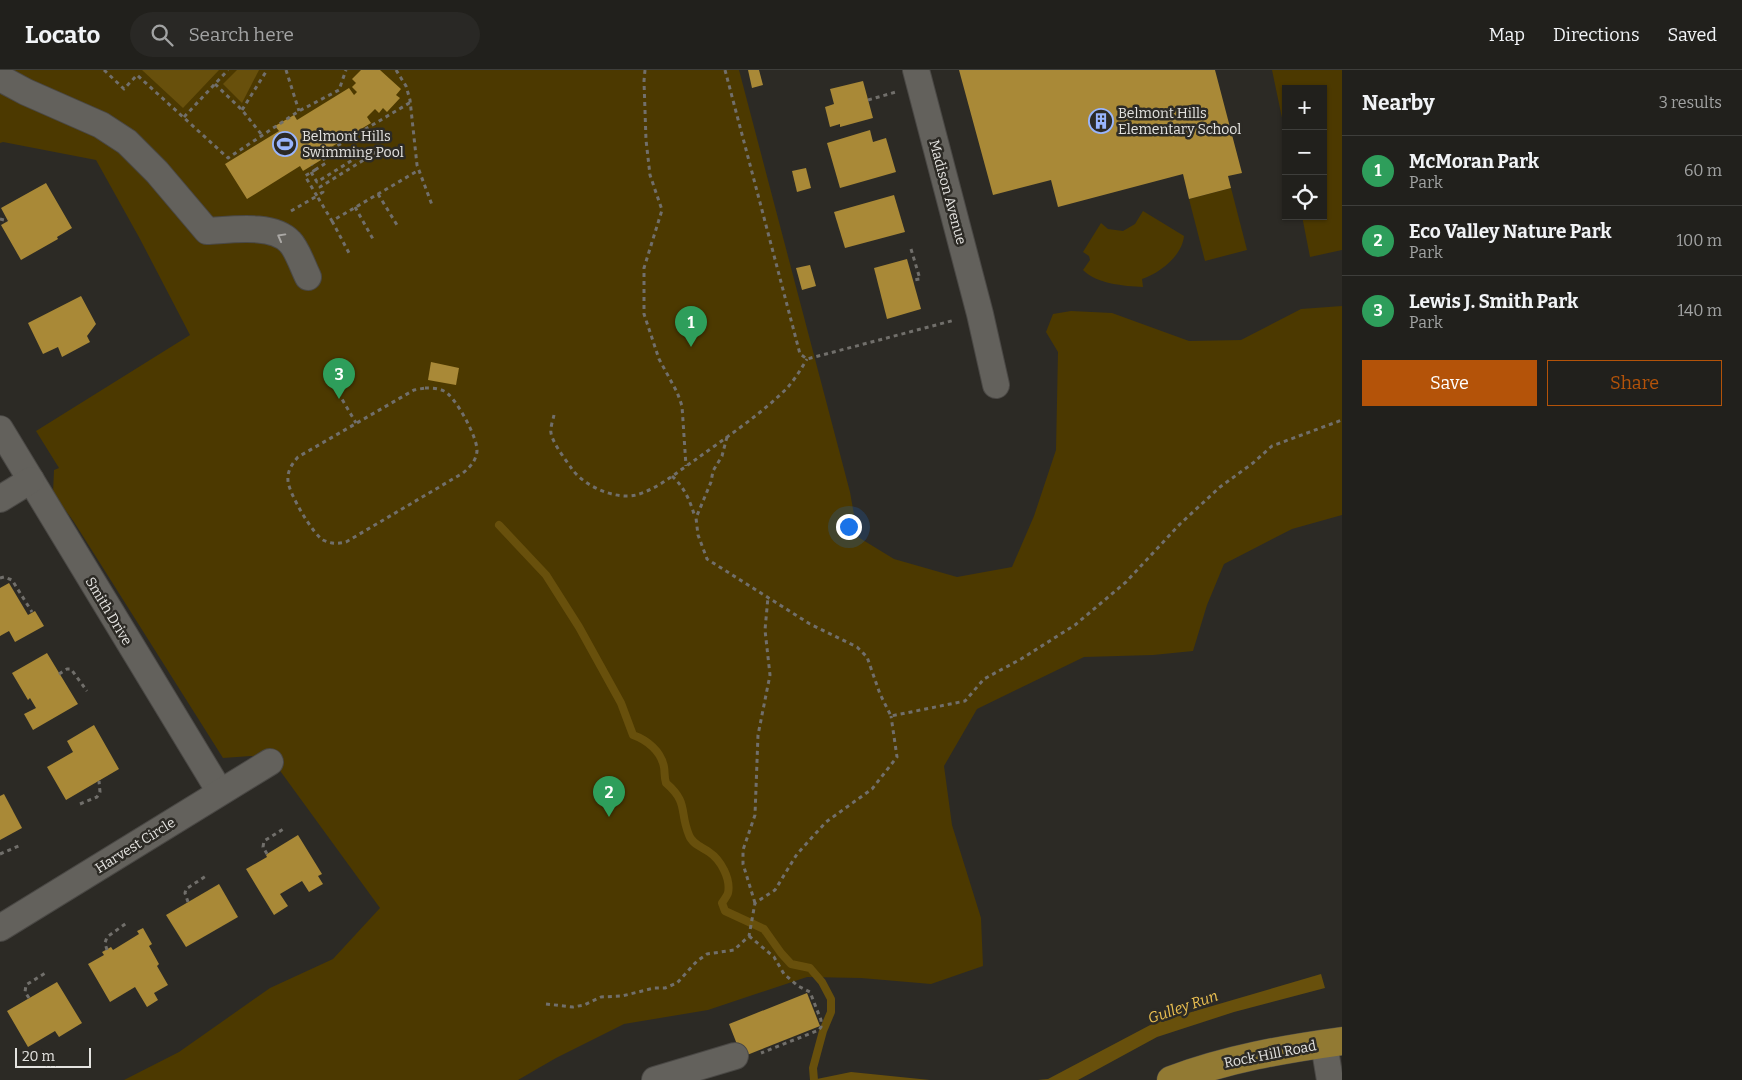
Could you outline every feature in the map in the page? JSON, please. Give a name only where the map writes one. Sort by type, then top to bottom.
[{"type":"main road","name":"Rock Hill Road","points":[[1171,1080],[1208,1066],[1333,1042]]},
{"type":"street","name":"Madison Avenue","points":[[916,70],[980,314],[996,386]]},
{"type":"street","points":[[0,78],[26,92],[101,124],[127,142],[157,172],[207,231],[266,230],[281,235],[290,242],[308,276]]},
{"type":"street","name":"Smith Drive","points":[[0,429],[220,792]]},
{"type":"street","points":[[0,499],[31,480]]},
{"type":"street","name":"Harvest Circle","points":[[0,928],[270,762]]},
{"type":"street","points":[[1330,1080],[1333,1042]]},
{"type":"street","points":[[655,1080],[735,1056]]},
{"type":"path","points":[[104,70],[124,89],[138,75],[228,158],[300,111],[339,90],[346,70]]},
{"type":"path","points":[[184,117],[228,70]]},
{"type":"path","points":[[242,110],[267,70]]},
{"type":"path","points":[[286,70],[300,111]]},
{"type":"path","points":[[396,70],[406,86],[411,102],[417,166],[432,205]]},
{"type":"path","points":[[645,70],[646,140],[650,175],[662,210],[644,268],[644,314],[659,359],[677,392],[682,406],[686,466]]},
{"type":"path","points":[[725,70],[800,354],[806,359]]},
{"type":"path","points":[[215,84],[242,110],[262,135]]},
{"type":"path","points":[[349,253],[305,176],[326,162],[322,155],[411,102]]},
{"type":"path","points":[[284,215],[323,192],[320,187],[375,153],[372,148],[317,182],[312,166]]},
{"type":"path","points":[[332,221],[419,170]]},
{"type":"path","points":[[378,194],[396,225]]},
{"type":"path","points":[[355,207],[374,238]]},
{"type":"path","points":[[0,219],[8,221]]},
{"type":"path","points":[[911,249],[920,279],[913,280]]},
{"type":"path","points":[[554,415],[551,434],[578,477],[598,488],[630,496],[653,488],[727,437],[784,391],[795,378],[806,359],[980,314]]},
{"type":"path","points":[[326,372],[356,423]]},
{"type":"path","points":[[435,388],[445,391],[453,398],[475,440],[477,449],[475,458],[470,467],[463,473],[346,542],[337,544],[329,542],[315,534],[291,491],[288,482],[289,472],[292,464],[298,457],[356,423],[414,390],[435,388]]},
{"type":"path","points":[[891,716],[965,701],[984,679],[1021,659],[1075,625],[1126,582],[1180,524],[1220,487],[1272,446],[1342,420]]},
{"type":"path","points":[[696,518],[711,482],[713,471],[722,456],[727,437]]},
{"type":"path","points":[[672,476],[681,484],[689,498],[696,518],[698,535],[707,559],[810,624],[857,647],[867,657],[880,694],[891,716],[897,757],[872,789],[826,822],[797,854],[775,890],[755,903]]},
{"type":"path","points":[[0,578],[4,577],[12,580],[32,612]]},
{"type":"path","points":[[546,1004],[573,1007],[584,1005],[601,997],[622,996],[654,988],[665,988],[677,983],[697,961],[707,954],[734,950],[749,936],[755,903],[743,864],[743,850],[755,815],[758,735],[770,675],[765,630],[768,597]]},
{"type":"path","points":[[59,674],[67,669],[71,669],[87,691]]},
{"type":"path","points":[[80,804],[97,797],[100,792],[98,781]]},
{"type":"path","points":[[267,854],[263,846],[264,841],[284,828]]},
{"type":"path","points":[[0,854],[21,845]]},
{"type":"path","points":[[188,902],[184,892],[186,889],[206,876]]},
{"type":"path","points":[[107,950],[105,943],[107,937],[128,922]]},
{"type":"path","points":[[735,1056],[744,1060],[819,1030],[822,1027],[810,992],[798,986],[784,974],[774,957],[749,936]]},
{"type":"path","points":[[29,998],[26,986],[47,972]]},
{"type":"shaded area","points":[[0,70],[739,70],[850,492],[858,537],[894,559],[957,577],[1012,567],[1034,516],[1056,450],[1058,352],[1046,332],[1053,314],[1071,311],[1112,313],[1189,341],[1241,340],[1301,309],[1342,306],[1342,515],[1292,529],[1224,564],[1207,605],[1193,651],[1153,655],[1084,657],[977,709],[944,766],[952,825],[981,918],[983,966],[931,984],[861,978],[807,977],[708,1010],[624,1024],[556,1058],[518,1080],[124,1080],[179,1052],[270,988],[333,959],[380,908],[270,757],[223,758],[74,522],[53,493],[54,470],[59,468],[36,431],[190,335],[96,160],[3,142],[0,143]]},
{"type":"shaded area","points":[[142,70],[219,70],[183,108]]},
{"type":"shaded area","points":[[237,70],[259,70],[242,103],[223,84]]},
{"type":"shaded area","points":[[1272,70],[1342,70],[1342,250],[1310,257],[1303,220],[1327,220],[1327,85],[1282,85],[1282,118]]},
{"type":"shaded area","points":[[1231,188],[1247,250],[1205,261],[1189,199]]},
{"type":"shaded area","points":[[1143,211],[1184,236],[1179,250],[1169,263],[1156,273],[1142,279],[1143,287],[1119,285],[1103,281],[1083,270],[1090,260],[1089,256],[1083,252],[1101,223],[1108,229],[1123,231],[1135,224]]},
{"type":"shaded area","points":[[1321,974],[1325,988],[1234,1012],[1157,1037],[1078,1080],[1038,1080],[1048,1079],[1154,1023]]},
{"type":"shaded area","points":[[851,1072],[930,1080],[812,1080]]},
{"type":"building","points":[[361,70],[380,70],[401,89],[396,95],[400,98],[387,112],[383,108],[379,113],[375,109],[367,117],[371,123],[318,155],[321,160],[303,171],[300,166],[247,199],[225,164],[279,131],[275,126],[294,115],[297,120],[349,88],[354,95],[357,92],[352,87],[356,83],[352,79]]},
{"type":"building","points":[[748,70],[759,70],[763,85],[752,88]]},
{"type":"building","name":"Belmont Hills Elementary School","points":[[959,70],[1215,70],[1242,173],[1228,176],[1231,188],[1189,199],[1183,174],[1058,207],[1051,180],[993,195]]},
{"type":"building","points":[[863,81],[873,118],[840,127],[840,124],[830,127],[825,107],[834,104],[830,89]]},
{"type":"building","points":[[870,130],[873,142],[886,138],[896,172],[840,188],[827,143]]},
{"type":"building","points":[[806,168],[811,188],[797,192],[792,171]]},
{"type":"building","points":[[46,183],[72,228],[57,237],[58,239],[21,260],[1,225],[8,221],[1,208]]},
{"type":"building","points":[[894,195],[905,232],[845,248],[834,212]]},
{"type":"building","points":[[907,259],[921,309],[887,319],[874,268]]},
{"type":"building","points":[[810,265],[816,286],[802,290],[796,268]]},
{"type":"building","points":[[81,296],[96,324],[87,336],[90,342],[62,357],[58,347],[43,354],[28,323]]},
{"type":"building","points":[[431,362],[459,368],[456,385],[428,380]]},
{"type":"building","points":[[9,583],[28,615],[35,611],[44,626],[15,642],[9,631],[0,636],[0,588]]},
{"type":"building","points":[[47,653],[78,704],[33,730],[24,714],[36,708],[30,698],[28,700],[12,673]]},
{"type":"building","points":[[94,725],[119,769],[66,800],[47,767],[73,752],[67,741]]},
{"type":"building","points":[[4,794],[22,828],[0,840],[0,796]]},
{"type":"building","points":[[298,835],[322,874],[318,876],[323,884],[309,892],[302,881],[280,894],[288,906],[274,915],[246,869]]},
{"type":"building","points":[[219,884],[238,917],[186,947],[166,915]]},
{"type":"building","points":[[143,928],[152,944],[149,946],[159,964],[157,966],[168,985],[154,993],[158,1000],[147,1007],[135,987],[110,1002],[88,964],[104,955],[102,952],[111,947],[113,950],[139,934],[137,931]]},
{"type":"building","points":[[57,982],[82,1023],[59,1037],[55,1031],[28,1047],[7,1011]]},
{"type":"building","points":[[807,993],[820,1026],[742,1057],[729,1024]]},
{"type":"waterway","points":[[499,525],[546,575],[579,627],[621,703],[633,735],[648,743],[660,756],[664,767],[666,783],[681,802],[690,838],[713,855],[724,870],[729,888],[728,894],[722,903],[725,911],[764,929],[791,964],[810,968],[822,982],[831,999],[831,1012],[823,1031],[813,1068],[814,1080]]},
{"type":"place","name":"Belmont Hills Elementary School","points":[[1101,121]]},
{"type":"place","name":"Belmont Hills Swimming Pool","points":[[285,144]]},
{"type":"place","name":"McMoran Park","points":[[691,347]]},
{"type":"place","name":"Lewis J. Smith Park","points":[[339,399]]},
{"type":"place","name":"Eco Valley Nature Park","points":[[609,817]]},
{"type":"water label","name":"Gulley Run","points":[[1183,1007]]}]
